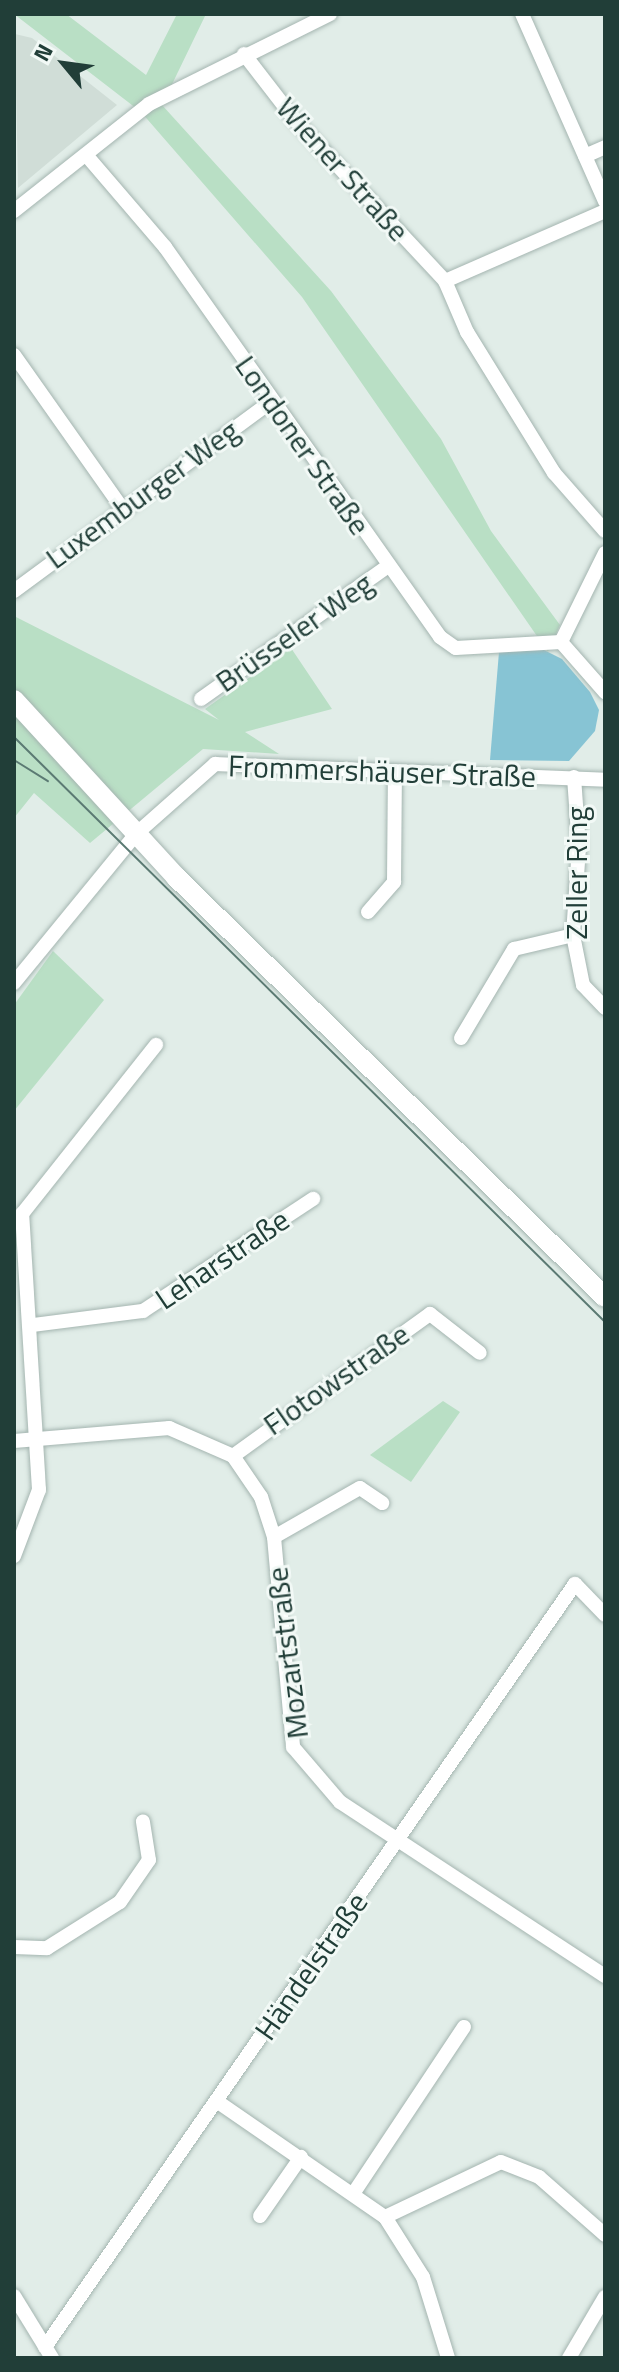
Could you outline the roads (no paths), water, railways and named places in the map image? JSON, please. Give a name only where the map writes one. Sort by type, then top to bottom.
[{"type":"main road","points":[[14,700],[136,834],[605,1297]]},
{"type":"street","points":[[14,211],[149,104],[244,54],[330,14]]},
{"type":"street","points":[[522,14],[605,201]]},
{"type":"street","name":"Wiener Straße","points":[[244,54],[295,120],[445,281],[467,332],[554,473],[605,531]]},
{"type":"street","points":[[585,156],[605,147]]},
{"type":"street","name":"Londoner Straße","points":[[87,156],[165,247],[388,566],[456,648],[561,642]]},
{"type":"street","points":[[445,281],[605,211]]},
{"type":"street","points":[[14,355],[122,508]]},
{"type":"street","name":"Luxemburger Weg","points":[[14,591],[122,508],[272,401]]},
{"type":"street","points":[[605,553],[561,642],[605,692]]},
{"type":"street","name":"Brüsseler Weg","points":[[201,699],[388,566]]},
{"type":"street","name":"Frommershäuser Straße","points":[[14,983],[136,834],[215,764],[605,780]]},
{"type":"street","points":[[368,912],[394,882],[395,772]]},
{"type":"street","name":"Zeller Ring","points":[[574,777],[579,847],[573,935],[583,985],[605,1008]]},
{"type":"street","points":[[461,1038],[514,949],[573,935]]},
{"type":"street","points":[[14,1556],[39,1490],[33,1325],[22,1214],[156,1045]]},
{"type":"street","name":"Leharstraße","points":[[33,1325],[143,1311],[313,1199]]},
{"type":"street","name":"Flotowstraße","points":[[233,1456],[430,1314],[480,1353]]},
{"type":"street","points":[[14,1441],[169,1428],[233,1456]]},
{"type":"street","name":"Mozartstraße","points":[[233,1456],[261,1497],[274,1537],[293,1747],[340,1802],[605,1976]]},
{"type":"street","points":[[274,1537],[360,1488],[382,1503]]},
{"type":"street","name":"Händelstraße","points":[[49,2352],[575,1584],[605,1615]]},
{"type":"street","points":[[14,1947],[47,1948],[120,1902],[149,1860],[143,1821]]},
{"type":"street","points":[[355,2191],[464,2027]]},
{"type":"street","points":[[218,2102],[355,2191],[385,2217],[423,2277],[448,2358]]},
{"type":"street","points":[[260,2216],[301,2157]]},
{"type":"street","points":[[385,2217],[501,2162],[539,2177],[605,2235]]},
{"type":"street","points":[[14,2296],[49,2352]]},
{"type":"street","points":[[569,2358],[605,2297]]},
{"type":"water","points":[[538,647],[562,659],[590,692],[599,710],[595,731],[569,761],[490,760],[499,652]]},
{"type":"tram line","points":[[14,737],[605,1322]]},
{"type":"tram line","points":[[14,760],[48,781]]}]
